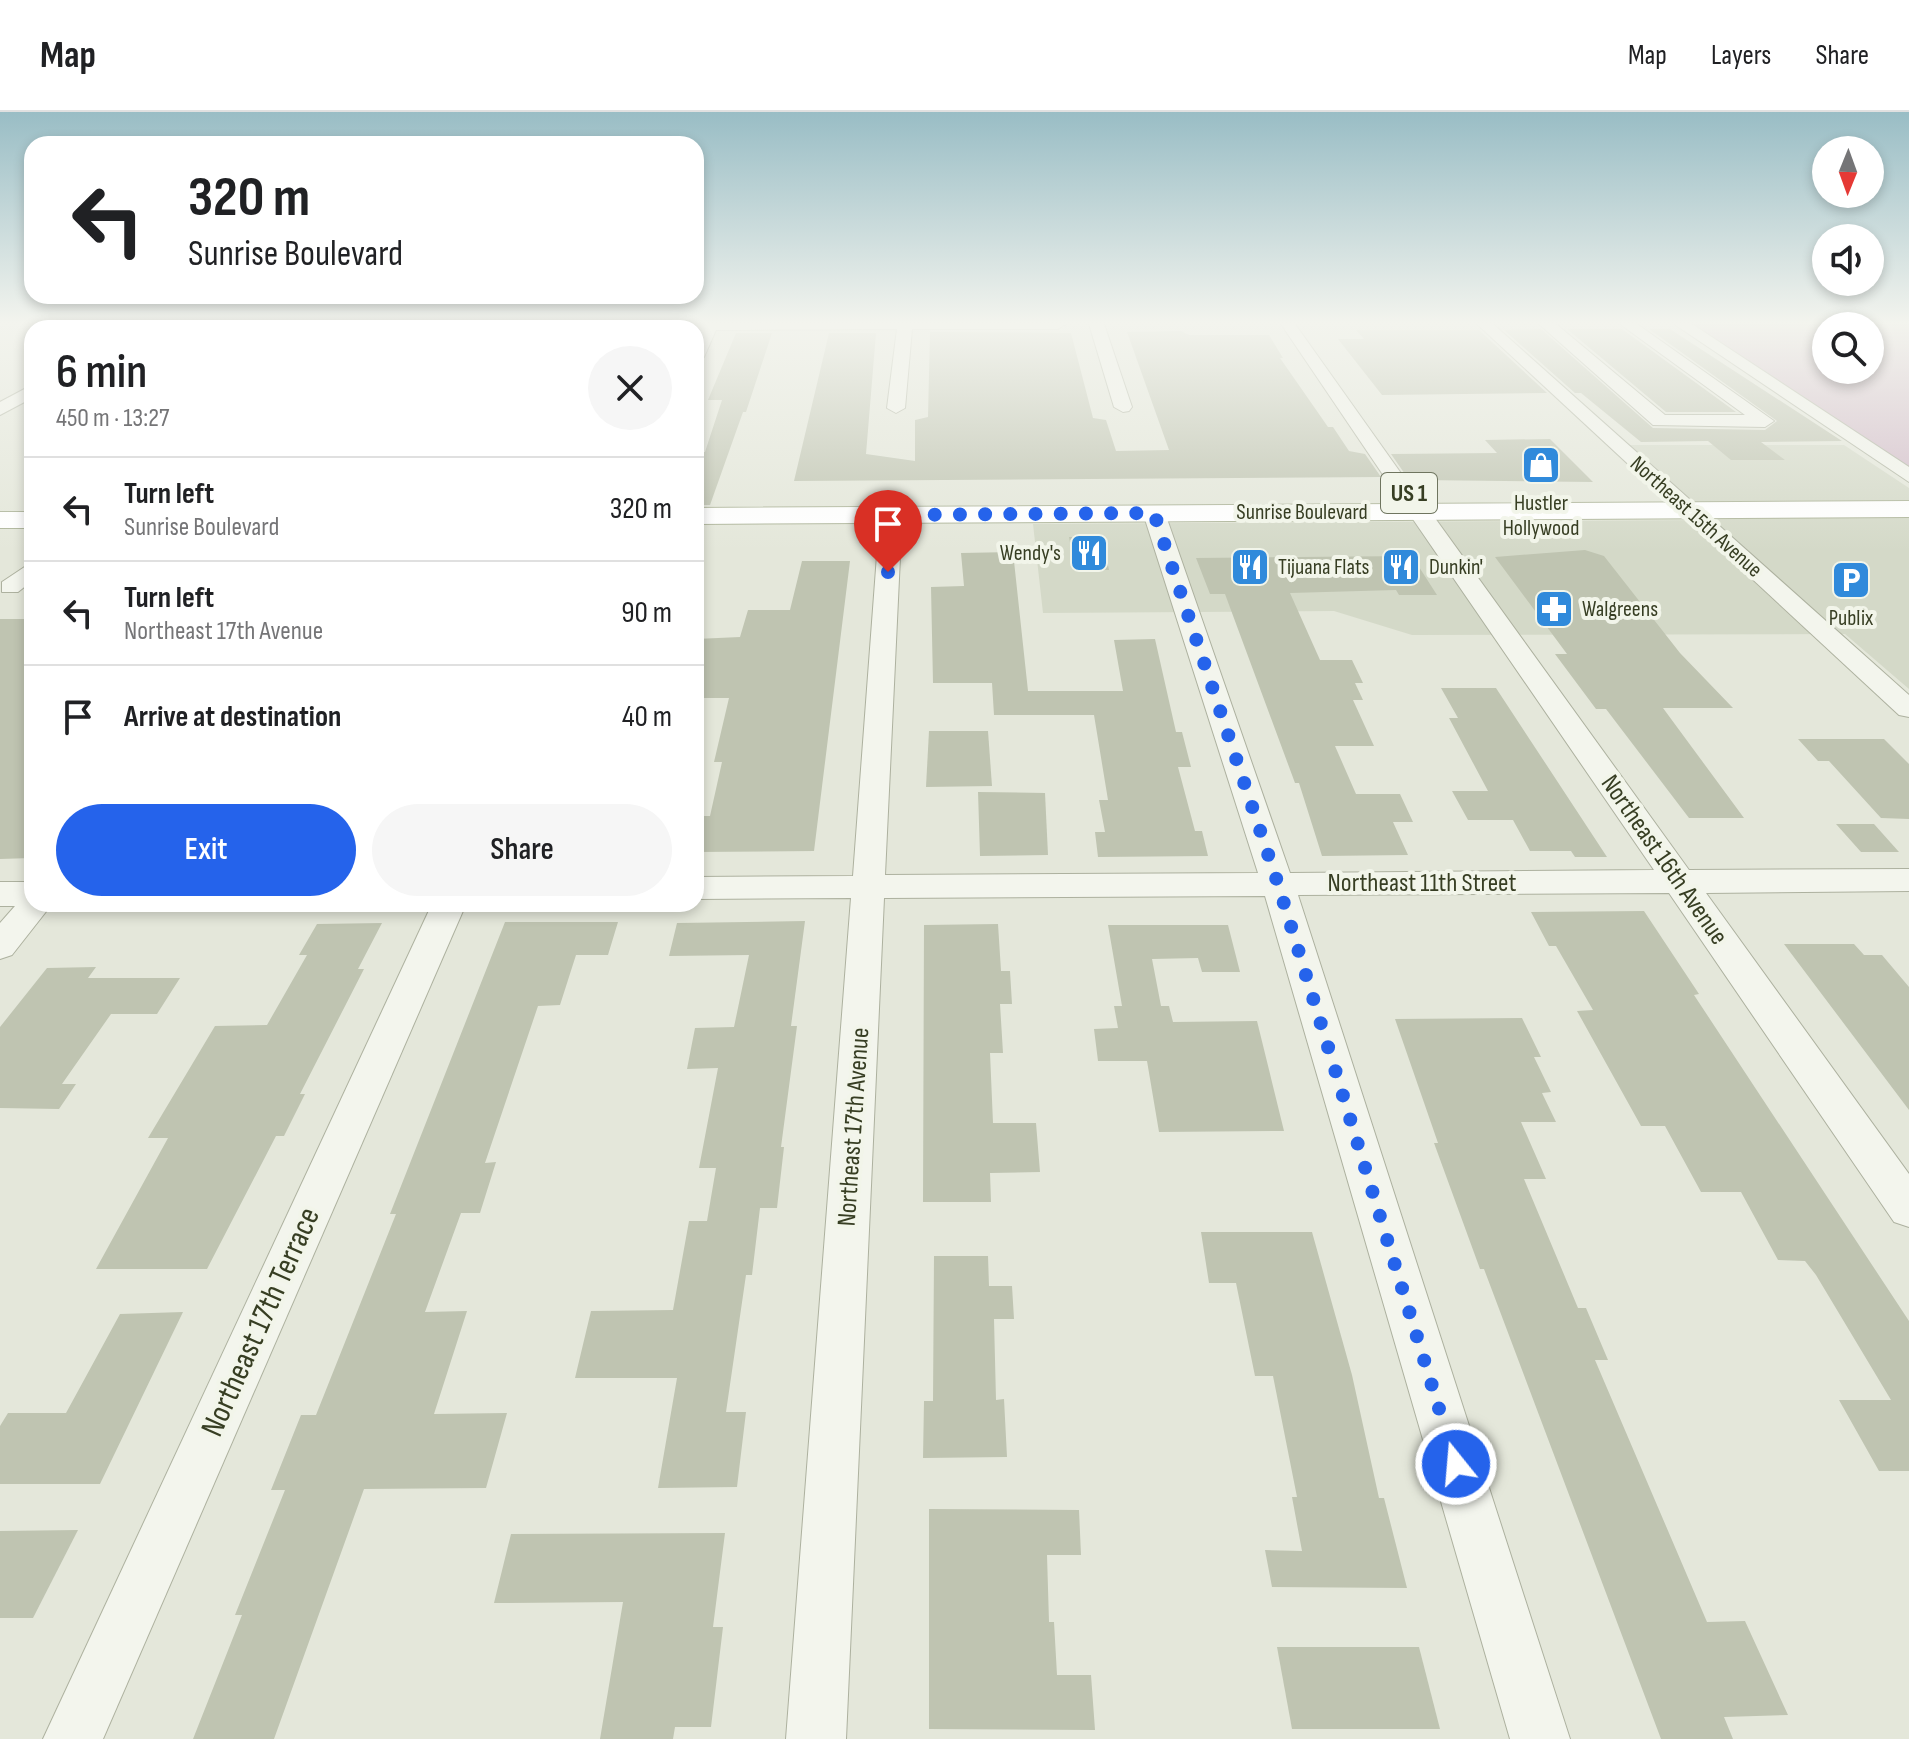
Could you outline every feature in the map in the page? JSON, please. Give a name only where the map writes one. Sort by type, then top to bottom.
[{"type":"main road","name":"Sunrise Boulevard","points":[[1679,501],[1909,490]]},
{"type":"main road","name":"Sunrise Boulevard","points":[[704,510],[767,497],[1152,504],[1679,501],[1909,509]]},
{"type":"main road","points":[[0,501],[24,501]]},
{"type":"main road","name":"Sunrise Boulevard","points":[[704,510],[891,515],[1108,513],[1152,504]]},
{"type":"main road","points":[[0,520],[24,520]]},
{"type":"street","points":[[896,408],[897,400]]},
{"type":"street","points":[[1121,400],[1123,407]]},
{"type":"street","name":"Northeast 16th Avenue","points":[[1341,400],[1909,1208]]},
{"type":"street","name":"Northeast 15th Avenue","points":[[1568,400],[1909,709]]},
{"type":"street","points":[[1635,400],[1660,421],[1765,421],[1735,400]]},
{"type":"street","points":[[1795,400],[1909,476]]},
{"type":"street","points":[[1152,504],[1278,884],[1540,1739]]},
{"type":"street","name":"Northeast 17th Avenue","points":[[816,1739],[891,515]]},
{"type":"street","points":[[10,587],[24,576]]},
{"type":"street","name":"Northeast 11th Street","points":[[704,888],[1909,880]]},
{"type":"street","points":[[0,894],[24,894]]},
{"type":"street","points":[[0,946],[28,912]]},
{"type":"street","name":"Northeast 17th Terrace","points":[[73,1739],[445,912]]},
{"type":"shaded area","points":[[1806,400],[1909,400],[1909,468]]},
{"type":"shaded area","points":[[1627,445],[1844,445],[1909,488],[1909,689],[1845,634],[1412,635],[1334,611],[1043,613],[1033,524],[1715,520]]},
{"type":"building","points":[[708,400],[750,400],[710,505],[704,505],[704,452],[722,400]]},
{"type":"building","points":[[813,400],[870,400],[866,454],[915,461],[915,420],[928,417],[928,400],[1088,400],[1093,418],[1106,420],[1116,451],[1169,450],[1151,400],[1309,400],[1349,451],[1365,454],[1381,477],[794,481]]},
{"type":"building","points":[[1589,400],[1621,400],[1653,428],[1765,430],[1777,421],[1748,400],[1779,400],[1842,441],[1761,442],[1785,460],[1731,460],[1708,441],[1641,442]]},
{"type":"building","points":[[1652,400],[1719,400],[1736,412],[1666,412]]},
{"type":"building","points":[[1550,439],[1593,482],[1419,480],[1407,477],[1391,454],[1497,453],[1485,440]]},
{"type":"building","name":"Wendy's","points":[[1069,537],[1102,537],[1109,570],[1075,570]]},
{"type":"building","points":[[1585,550],[1604,556],[1680,653],[1733,708],[1663,708],[1744,818],[1689,818],[1606,709],[1596,709],[1555,654],[1567,654],[1495,557]]},
{"type":"building","points":[[1013,552],[1028,691],[1123,691],[1114,640],[1155,639],[1176,732],[1182,732],[1191,767],[1178,767],[1195,831],[1202,831],[1208,856],[1098,857],[1095,832],[1105,832],[1099,800],[1108,800],[1094,715],[994,715],[992,683],[933,683],[931,587],[964,586],[961,553]]},
{"type":"building","points":[[1412,556],[1437,595],[1399,595],[1396,590],[1290,593],[1320,660],[1352,660],[1363,683],[1355,683],[1363,700],[1353,700],[1374,746],[1335,746],[1356,794],[1400,794],[1413,822],[1393,822],[1408,855],[1322,856],[1299,783],[1295,783],[1225,594],[1210,594],[1196,558]]},
{"type":"building","points":[[802,561],[850,561],[814,851],[704,852],[704,816],[710,816],[722,762],[714,762],[729,698],[704,698],[704,639],[740,637],[748,610],[790,610]]},
{"type":"building","points":[[0,619],[24,619],[24,858],[0,859]]},
{"type":"building","points":[[1441,688],[1496,688],[1607,857],[1575,857],[1571,851],[1530,851],[1513,820],[1468,820],[1452,791],[1488,791],[1449,718],[1458,718]]},
{"type":"building","points":[[929,731],[988,731],[992,786],[926,787]]},
{"type":"building","points":[[1798,739],[1884,739],[1909,764],[1909,819],[1881,818],[1829,761],[1818,761]]},
{"type":"building","points":[[978,792],[1045,793],[1048,855],[980,856]]},
{"type":"building","points":[[1836,824],[1874,824],[1899,852],[1861,852]]},
{"type":"building","points":[[1644,911],[1699,994],[1694,995],[1909,1321],[1909,1471],[1879,1471],[1839,1400],[1891,1400],[1816,1275],[1805,1261],[1778,1260],[1741,1192],[1701,1192],[1665,1126],[1641,1126],[1577,1011],[1593,1010],[1556,946],[1549,946],[1531,912]]},
{"type":"building","points":[[805,921],[791,1026],[797,1026],[781,1147],[784,1147],[777,1208],[760,1208],[752,1275],[746,1275],[726,1412],[746,1412],[737,1487],[658,1488],[677,1378],[575,1378],[591,1311],[673,1310],[689,1221],[707,1221],[716,1168],[699,1168],[718,1068],[687,1069],[695,1028],[734,1027],[749,955],[669,956],[677,923]]},
{"type":"building","points":[[505,922],[618,922],[608,955],[576,955],[560,1005],[538,1006],[485,1163],[496,1162],[480,1213],[461,1213],[425,1312],[467,1311],[434,1414],[507,1413],[486,1488],[364,1489],[274,1739],[193,1739],[242,1615],[235,1615],[285,1490],[271,1490],[301,1415],[316,1415],[396,1214],[390,1214]]},
{"type":"building","points":[[382,923],[358,969],[364,969],[300,1094],[305,1094],[284,1136],[276,1136],[207,1269],[96,1269],[168,1138],[148,1138],[215,1026],[267,1025],[307,955],[299,955],[317,924]]},
{"type":"building","points":[[998,924],[1001,971],[1010,971],[1012,1004],[1000,1004],[1003,1053],[990,1053],[993,1123],[1036,1123],[1040,1172],[990,1173],[991,1202],[923,1202],[924,925]]},
{"type":"building","points":[[1108,925],[1228,925],[1240,972],[1202,972],[1198,958],[1152,959],[1161,1006],[1169,1006],[1173,1022],[1257,1021],[1284,1131],[1159,1132],[1147,1061],[1098,1061],[1094,1029],[1118,1028],[1114,1006],[1122,1006]]},
{"type":"building","points":[[1784,944],[1854,944],[1864,955],[1882,955],[1909,987],[1909,1110]]},
{"type":"building","points":[[96,967],[88,978],[180,978],[157,1014],[111,1014],[62,1084],[76,1084],[59,1109],[0,1108],[0,1027],[47,968]]},
{"type":"building","points":[[1522,1018],[1541,1057],[1534,1057],[1551,1092],[1542,1093],[1556,1122],[1521,1122],[1546,1179],[1524,1179],[1578,1308],[1586,1308],[1608,1360],[1595,1360],[1707,1622],[1745,1621],[1788,1715],[1724,1717],[1733,1739],[1661,1739],[1484,1269],[1480,1269],[1434,1143],[1438,1143],[1395,1019]]},
{"type":"building","points":[[1201,1232],[1312,1232],[1352,1375],[1379,1498],[1384,1498],[1407,1588],[1272,1587],[1265,1550],[1302,1551],[1292,1497],[1297,1497],[1273,1376],[1255,1376],[1236,1283],[1209,1283]]},
{"type":"building","points":[[934,1256],[988,1256],[989,1286],[1012,1286],[1014,1319],[994,1319],[996,1400],[1004,1399],[1007,1457],[923,1458],[924,1401],[933,1401]]},
{"type":"building","points":[[183,1312],[100,1484],[0,1484],[0,1426],[8,1413],[66,1413],[120,1314]]},
{"type":"building","points":[[929,1509],[1079,1510],[1081,1555],[1047,1555],[1049,1622],[1054,1622],[1057,1675],[1091,1675],[1095,1730],[929,1729]]},
{"type":"building","points":[[78,1530],[33,1618],[0,1618],[0,1531]]},
{"type":"building","points":[[725,1533],[713,1627],[723,1627],[711,1727],[675,1727],[673,1739],[600,1739],[623,1602],[494,1603],[511,1534]]},
{"type":"building","points":[[1277,1647],[1419,1647],[1440,1729],[1292,1729]]},
{"type":"place","name":"Hustler Hollywood","points":[[1541,465]]},
{"type":"place","name":"Wendy's","points":[[1089,553]]},
{"type":"place","name":"Tijuana Flats","points":[[1250,567]]},
{"type":"place","name":"Dunkin'","points":[[1401,567]]},
{"type":"place","name":"Publix","points":[[1851,580]]},
{"type":"place","name":"Walgreens","points":[[1554,609]]},
{"type":"route","points":[[888,572],[891,515],[1154,513],[1278,884],[1456,1464]]}]
